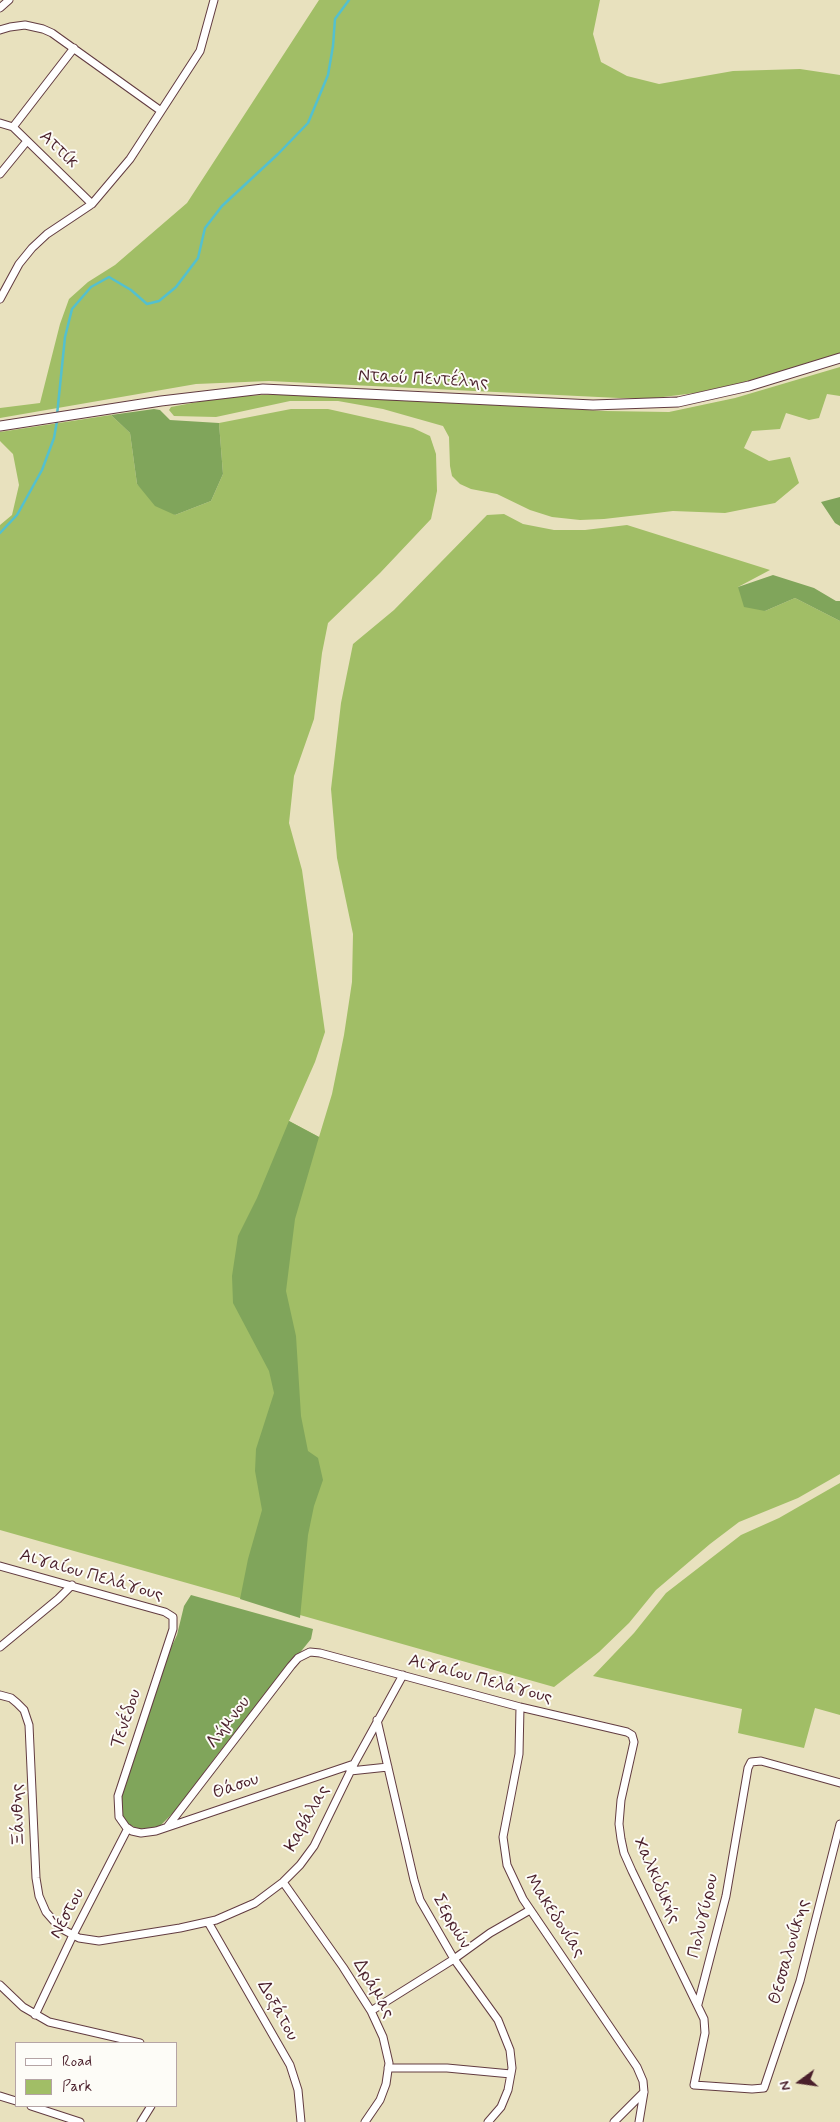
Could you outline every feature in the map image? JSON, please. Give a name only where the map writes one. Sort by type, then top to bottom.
[{"type":"street","points":[[0,8],[9,0]]},
{"type":"street","points":[[0,299],[20,264],[32,248],[47,234],[92,204],[130,159],[200,52],[214,0]]},
{"type":"street","points":[[0,30],[17,25],[32,26],[52,33],[161,111]]},
{"type":"street","points":[[13,127],[74,48]]},
{"type":"street","name":"Αττίκ","points":[[0,123],[13,127],[92,204]]},
{"type":"street","points":[[0,174],[27,141]]},
{"type":"street","name":"Νταού Πεντέλης","points":[[0,426],[212,394],[263,389],[593,405],[678,402],[750,386],[840,358]]},
{"type":"street","name":"Αιγαίου Πελάγους","points":[[0,1566],[165,1612],[173,1617]]},
{"type":"street","points":[[0,1647],[72,1585]]},
{"type":"street","name":"Τενέδου","points":[[128,1828],[118,1814],[118,1792],[173,1629],[173,1617]]},
{"type":"street","name":"Λήμνου","points":[[168,1826],[295,1661],[307,1653],[320,1653]]},
{"type":"street","name":"Αιγαίου Πελάγους","points":[[320,1653],[520,1707],[624,1730],[632,1735]]},
{"type":"street","name":"Καβάλας","points":[[72,1935],[86,1940],[103,1940],[208,1922],[246,1908],[269,1894],[300,1865],[314,1846],[350,1771],[402,1675]]},
{"type":"street","name":"Ξάνθης","points":[[0,1695],[7,1696],[17,1703],[24,1710],[30,1725],[36,1878],[39,1896],[52,1921],[72,1935]]},
{"type":"street","name":"Μακεδονίας","points":[[520,1707],[519,1754],[504,1825],[503,1846],[510,1877],[530,1910],[637,2067],[643,2081],[644,2092],[639,2122]]},
{"type":"street","name":"Σερρών","points":[[377,1720],[420,1900],[454,1959],[502,2028],[510,2050],[511,2074],[508,2090],[504,2102],[488,2122]]},
{"type":"street","name":"Χαλκιδικής","points":[[632,1735],[634,1748],[620,1810],[622,1847],[647,1903],[698,2004]]},
{"type":"street","name":"Πολυγύρου","points":[[698,2004],[726,1896],[748,1768],[752,1762],[761,1761],[840,1783]]},
{"type":"street","name":"Θάσου","points":[[128,1828],[144,1833],[354,1764]]},
{"type":"street","points":[[350,1771],[388,1767]]},
{"type":"street","name":"Θεσσαλονίκης","points":[[698,2004],[705,2028],[694,2085],[752,2089],[764,2088],[800,1980],[840,1824]]},
{"type":"street","name":"Νέστου","points":[[35,2015],[72,1935],[128,1828]]},
{"type":"street","name":"Δράμας","points":[[283,1882],[326,1940],[371,2011],[385,2044],[388,2068],[382,2095],[365,2122]]},
{"type":"street","points":[[371,2011],[454,1959],[490,1933],[530,1910]]},
{"type":"street","name":"Δοξάτου","points":[[208,1922],[290,2065],[299,2095],[301,2122]]},
{"type":"street","points":[[0,1985],[12,1999],[35,2015],[56,2024],[136,2042]]},
{"type":"street","points":[[388,2068],[447,2068],[511,2074]]},
{"type":"street","points":[[614,2122],[644,2092]]},
{"type":"street","points":[[0,2096],[15,2101]]},
{"type":"street","points":[[34,2107],[75,2121]]},
{"type":"street","points":[[141,2122],[150,2107]]},
{"type":"green space","points":[[319,0],[600,0],[593,34],[601,62],[627,76],[659,84],[733,71],[800,69],[840,75],[840,353],[745,382],[695,393],[655,398],[619,398],[269,381],[196,384],[0,418],[0,408],[40,403],[60,324],[69,299],[88,282],[115,265],[187,203]]},
{"type":"green space","points":[[840,367],[840,396],[827,394],[819,418],[809,420],[786,413],[780,429],[752,431],[744,448],[769,461],[790,457],[799,483],[775,503],[725,513],[673,511],[580,520],[552,517],[530,510],[497,494],[471,489],[460,484],[452,476],[449,437],[443,426],[383,409],[338,401],[290,401],[216,417],[174,416],[169,410],[171,407],[224,397],[282,394],[605,411],[669,412],[735,398]]},
{"type":"green space","points":[[154,409],[160,410],[170,420],[219,423],[223,474],[211,501],[175,515],[155,506],[137,484],[130,433],[111,415]]},
{"type":"green space","points":[[291,409],[328,409],[413,428],[430,436],[436,454],[437,491],[431,519],[380,573],[328,623],[322,653],[314,719],[294,776],[289,823],[302,870],[325,1032],[315,1062],[289,1121],[319,1137],[332,1094],[352,982],[353,934],[337,858],[331,789],[341,703],[353,644],[394,610],[487,515],[504,514],[523,524],[554,530],[585,530],[627,525],[770,570],[738,587],[765,611],[795,598],[840,621],[840,1474],[798,1498],[739,1522],[656,1590],[629,1623],[599,1652],[554,1687],[0,1530],[0,525],[12,515],[19,485],[13,454],[0,441],[0,432],[111,415],[130,433],[137,484],[175,515],[211,501],[223,474],[219,423]]},
{"type":"green space","points":[[840,497],[840,526],[835,523],[821,502]]},
{"type":"green space","points":[[773,575],[814,588],[836,601],[840,601],[840,621],[795,598],[765,611],[744,607],[738,587]]},
{"type":"green space","points":[[289,1121],[319,1137],[295,1219],[286,1291],[296,1336],[301,1416],[308,1451],[318,1458],[323,1480],[314,1506],[308,1535],[300,1618],[240,1599],[248,1559],[262,1510],[255,1471],[256,1449],[274,1393],[269,1371],[233,1303],[232,1276],[238,1236],[257,1198]]},
{"type":"green space","points":[[840,1483],[840,1715],[815,1708],[804,1748],[738,1733],[742,1709],[593,1676],[634,1633],[666,1593],[741,1535],[779,1518]]},
{"type":"green space","points":[[191,1595],[313,1629],[311,1639],[217,1755],[177,1809],[159,1827],[140,1829],[126,1824],[121,1816],[119,1797],[166,1658],[177,1635],[184,1606]]},
{"type":"waterway","points":[[57,415],[65,337],[72,309],[91,287],[109,277],[131,290],[147,304],[159,301],[176,287],[198,258],[205,228],[222,206],[308,123],[328,75],[335,19],[349,0]]},
{"type":"waterway","points":[[0,533],[17,515],[42,470],[54,438],[57,421]]}]
